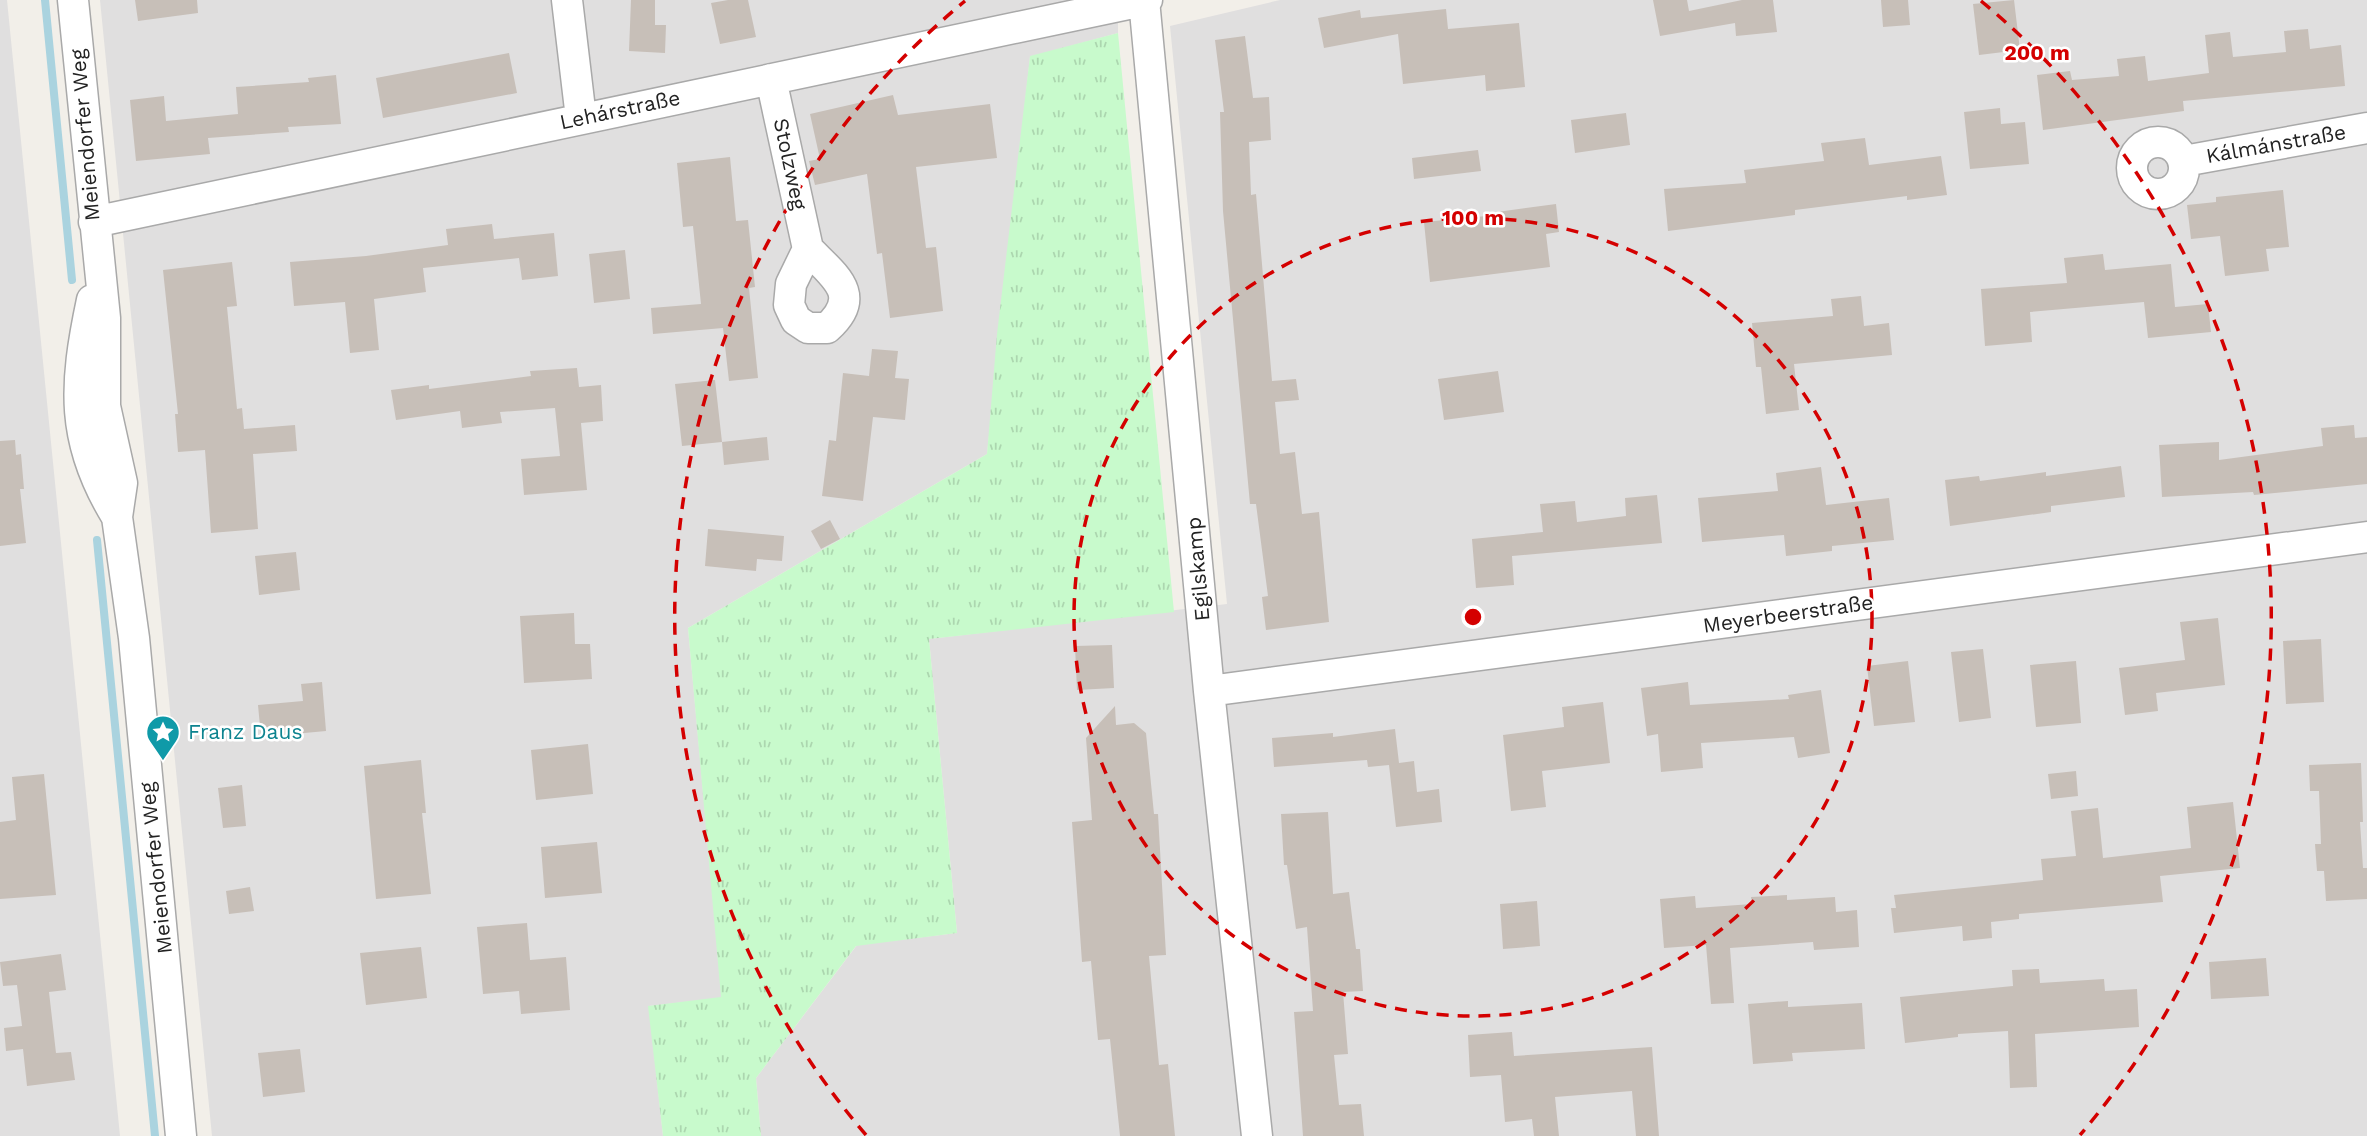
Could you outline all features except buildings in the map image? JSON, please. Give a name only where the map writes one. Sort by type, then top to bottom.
[{"type":"street","name":"Meiendorfer Weg","points":[[73,0],[99,269],[79,371],[78,410],[100,486],[117,517],[134,638],[181,1136]]},
{"type":"street","points":[[567,0],[581,118]]},
{"type":"street","name":"Lehárstraße","points":[[94,222],[1145,0]]},
{"type":"street","name":"Egilskamp","points":[[1145,0],[1209,691],[1257,1136]]},
{"type":"street","name":"Stolzweg","points":[[771,79],[808,249]]},
{"type":"street","name":"Kálmánstraße","points":[[2184,161],[2367,128]]},
{"type":"street","name":"Meyerbeerstraße","points":[[1209,691],[2367,537]]},
{"type":"shaded area","points":[[0,0],[7,0],[120,1136],[0,1136]]},
{"type":"shaded area","points":[[100,0],[1118,0],[1118,33],[1030,57],[987,454],[688,628],[722,998],[649,1006],[663,1136],[212,1136]]},
{"type":"shaded area","points":[[1280,0],[2367,0],[2367,1136],[761,1136],[756,1078],[857,945],[957,933],[929,639],[1227,604],[1170,26]]},
{"type":"green space","points":[[1118,33],[1174,612],[929,639],[957,933],[856,946],[756,1078],[761,1136],[663,1136],[648,1006],[721,997],[688,628],[987,454],[997,334],[1030,56]]},
{"type":"waterway","points":[[45,0],[72,280]]},
{"type":"waterway","points":[[97,540],[155,1136]]},
{"type":"place","name":"Franz Daus","points":[[163,762]]}]
